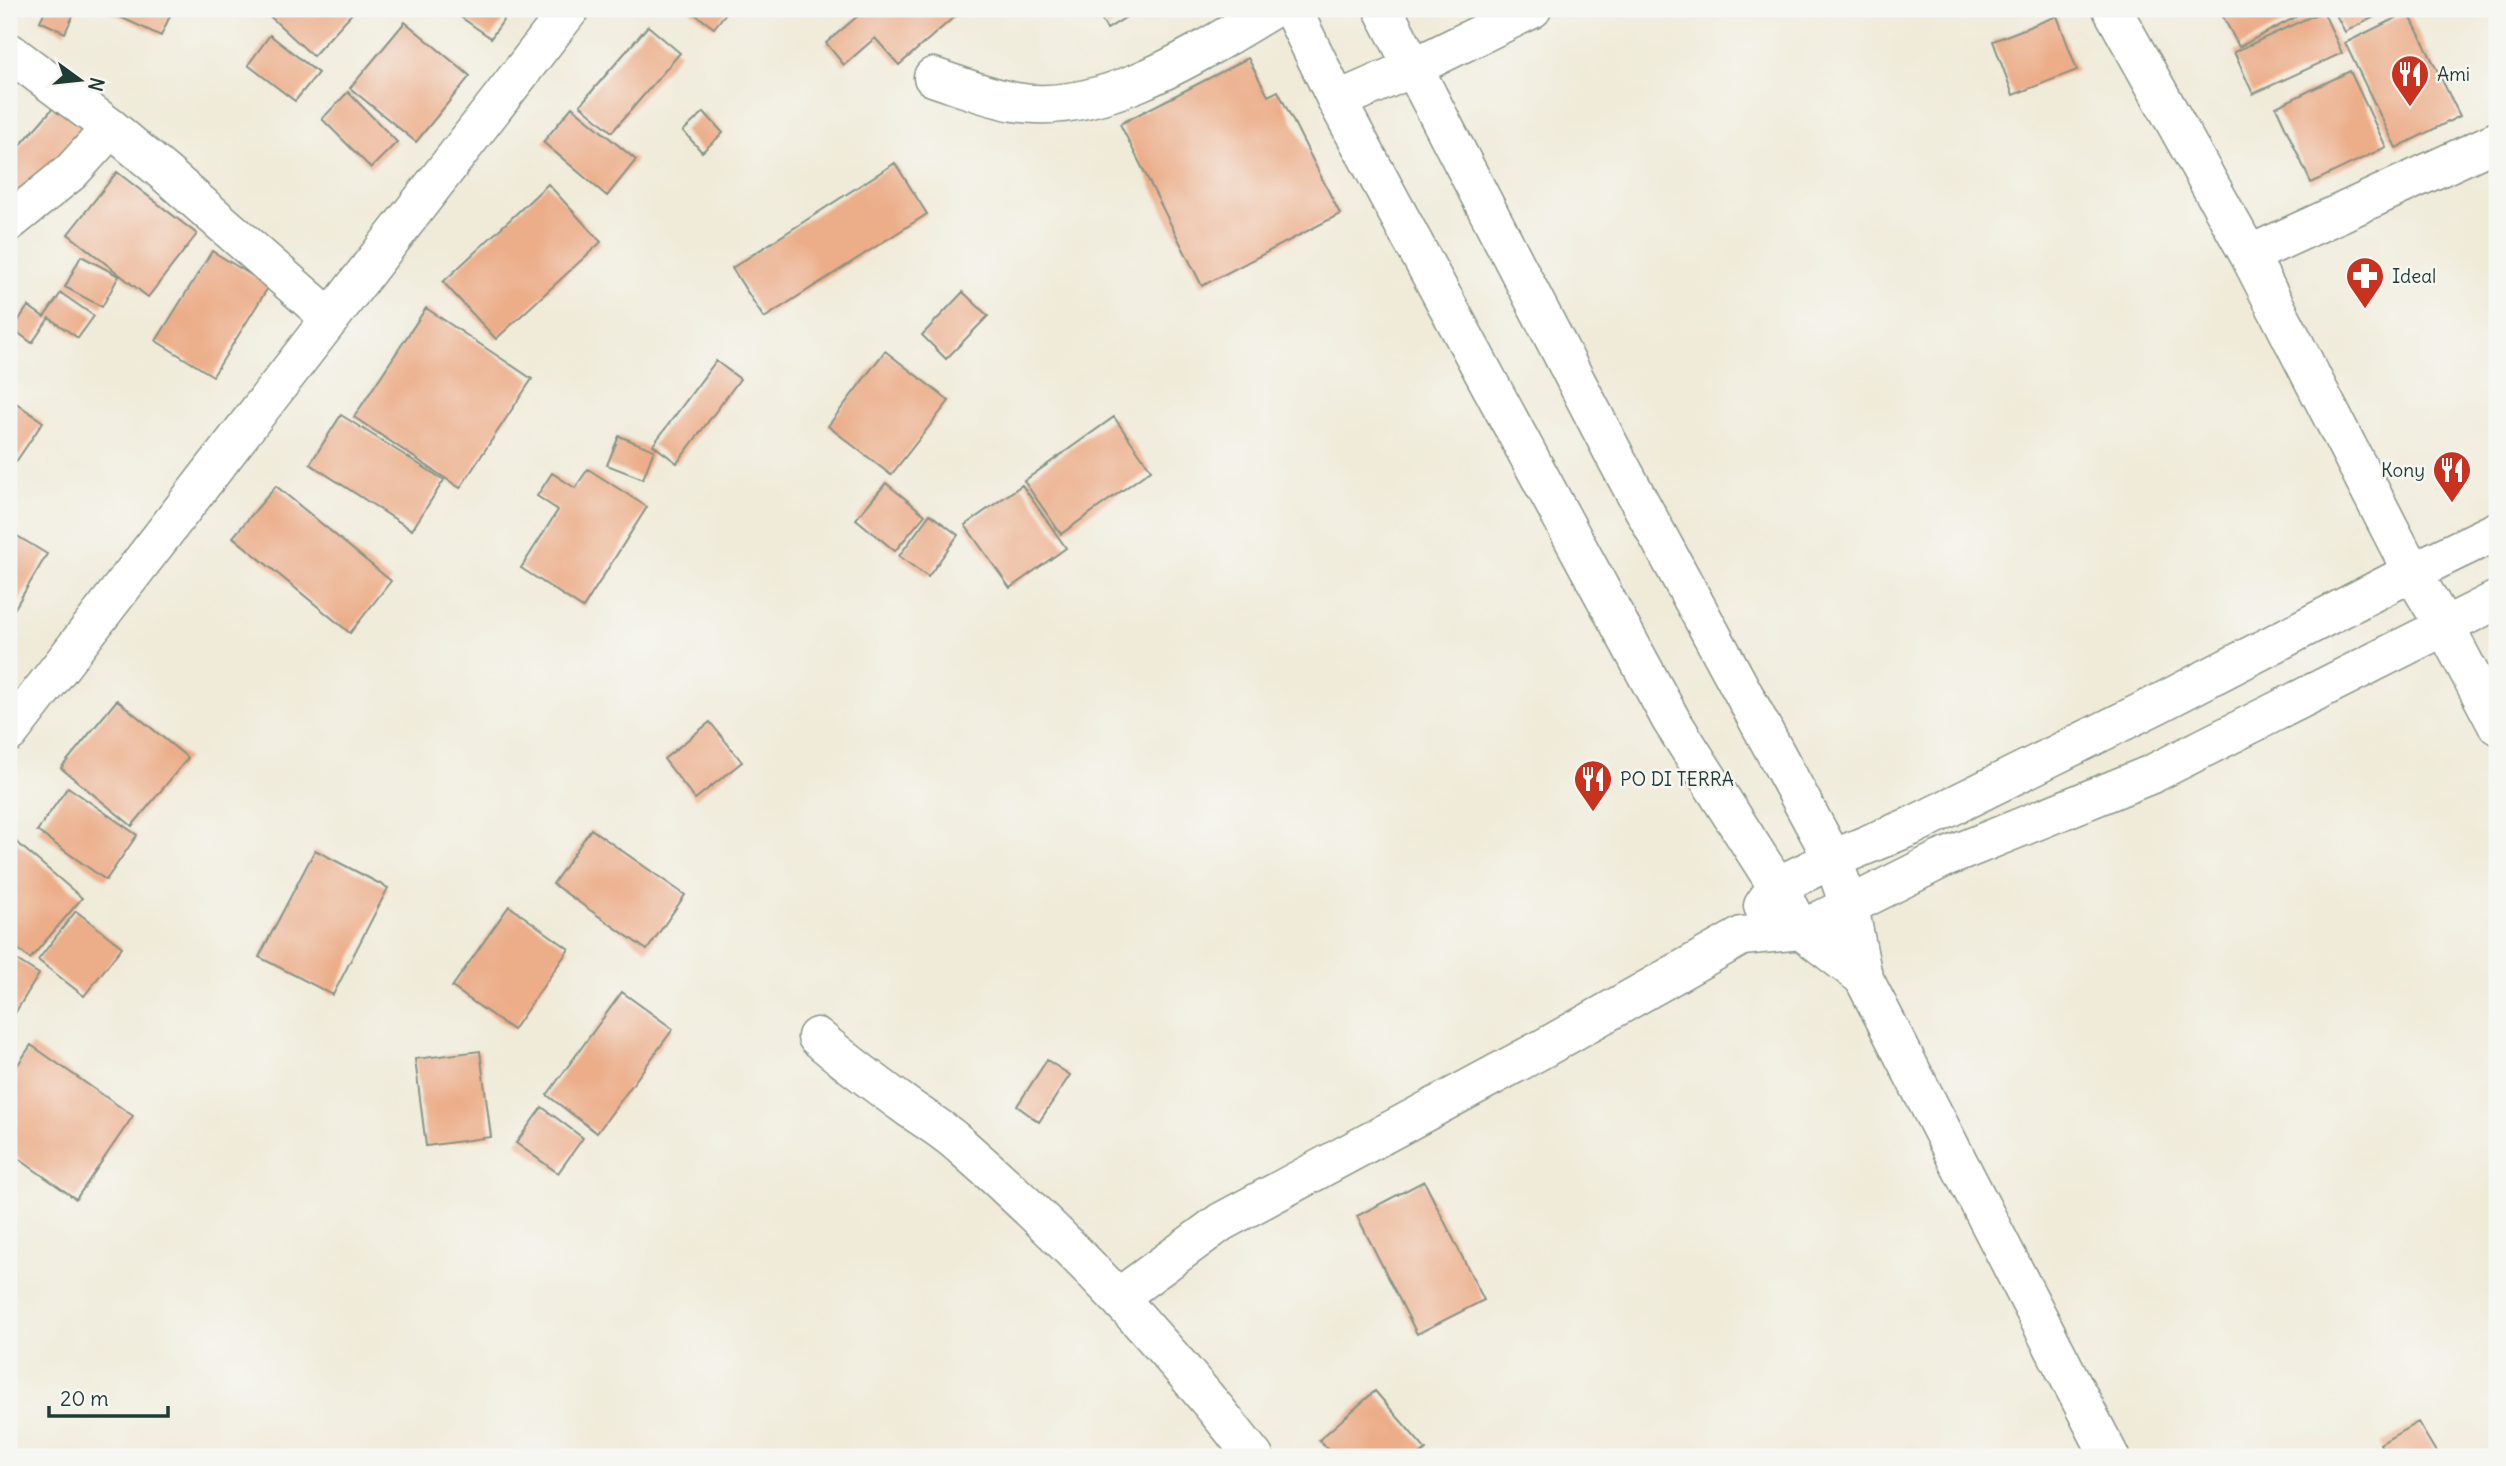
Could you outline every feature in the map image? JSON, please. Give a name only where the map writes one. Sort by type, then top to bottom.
[{"type":"street","points":[[9,733],[570,9]]},
{"type":"street","points":[[933,77],[1017,103],[1069,101],[1126,89],[1185,61],[1272,9]]},
{"type":"street","points":[[1292,9],[1337,101],[1671,720],[1777,886],[1801,930],[1863,977]]},
{"type":"street","points":[[1382,9],[1617,460],[1833,859],[1849,906],[1863,977],[2110,1457]]},
{"type":"street","points":[[1337,101],[1412,68],[1532,9]]},
{"type":"street","points":[[2112,9],[2249,255],[2412,572],[2445,627],[2497,725]]},
{"type":"street","points":[[9,52],[111,128],[330,318]]},
{"type":"street","points":[[9,222],[71,172],[111,128]]},
{"type":"street","points":[[2249,255],[2497,141]]},
{"type":"street","points":[[1742,936],[1777,886],[1924,820],[2497,531]]},
{"type":"street","points":[[1119,1297],[1221,1222],[1545,1048],[1742,936],[1801,930],[1940,860],[2152,774],[2497,600]]},
{"type":"street","points":[[817,1037],[853,1068],[958,1143],[1057,1235],[1119,1297],[1209,1399],[1254,1457]]},
{"type":"building","points":[[46,9],[76,9],[65,33],[40,21]]},
{"type":"building","points":[[103,9],[173,9],[161,36]]},
{"type":"building","points":[[262,9],[356,9],[313,56]]},
{"type":"building","points":[[449,9],[511,9],[491,38]]},
{"type":"building","points":[[688,9],[729,9],[714,28]]},
{"type":"building","points":[[866,9],[948,9],[954,17],[899,65],[875,38],[844,65],[826,43]]},
{"type":"building","points":[[1095,9],[1139,9],[1107,29]]},
{"type":"building","points":[[2219,9],[2311,9],[2239,47]]},
{"type":"building","points":[[2333,9],[2378,9],[2380,14],[2345,32]]},
{"type":"building","points":[[2323,11],[2342,53],[2253,94],[2234,52]]},
{"type":"building","points":[[2408,12],[2460,116],[2396,148],[2345,43]]},
{"type":"building","points":[[2057,16],[2077,70],[2013,95],[1993,41]]},
{"type":"building","points":[[405,22],[470,76],[416,142],[350,88]]},
{"type":"building","points":[[648,26],[680,53],[612,132],[580,105]]},
{"type":"building","points":[[270,35],[318,73],[295,101],[248,65]]},
{"type":"building","points":[[1248,58],[1268,96],[1278,91],[1340,214],[1202,286],[1120,124]]},
{"type":"building","points":[[2350,71],[2386,147],[2311,183],[2276,107]]},
{"type":"building","points":[[348,92],[397,142],[371,168],[322,119]]},
{"type":"building","points":[[61,99],[93,128],[9,218],[9,158]]},
{"type":"building","points":[[572,107],[636,160],[607,196],[543,142]]},
{"type":"building","points":[[704,112],[723,133],[702,152],[683,131]]},
{"type":"building","points":[[895,163],[927,214],[764,318],[732,268]]},
{"type":"building","points":[[117,172],[197,234],[148,297],[68,234]]},
{"type":"building","points":[[548,184],[601,242],[496,339],[443,282]]},
{"type":"building","points":[[212,251],[269,286],[213,376],[156,341]]},
{"type":"building","points":[[81,256],[119,276],[102,307],[65,287]]},
{"type":"building","points":[[963,292],[988,316],[946,359],[922,335]]},
{"type":"building","points":[[61,293],[94,316],[78,338],[49,318],[32,343],[13,329],[28,306],[44,317]]},
{"type":"building","points":[[426,308],[532,379],[460,488],[354,417]]},
{"type":"building","points":[[885,351],[949,401],[891,475],[828,426]]},
{"type":"building","points":[[716,361],[740,379],[677,463],[653,445]]},
{"type":"building","points":[[9,398],[43,422],[9,472]]},
{"type":"building","points":[[341,415],[444,480],[412,530],[310,464]]},
{"type":"building","points":[[1114,417],[1151,470],[1061,534],[1024,481]]},
{"type":"building","points":[[619,436],[654,450],[643,479],[607,465]]},
{"type":"building","points":[[588,469],[647,507],[583,608],[521,568],[558,510],[537,496],[552,473],[575,488]]},
{"type":"building","points":[[886,483],[925,515],[895,551],[856,519]]},
{"type":"building","points":[[1022,485],[1066,548],[1010,588],[965,525]]},
{"type":"building","points":[[276,486],[391,581],[350,633],[233,537]]},
{"type":"building","points":[[930,514],[958,535],[928,577],[899,556]]},
{"type":"building","points":[[9,531],[47,554],[9,618]]},
{"type":"building","points":[[117,700],[188,758],[132,826],[61,768]]},
{"type":"building","points":[[710,722],[742,762],[695,799],[664,759]]},
{"type":"building","points":[[68,787],[137,835],[106,880],[37,831]]},
{"type":"building","points":[[591,829],[685,895],[647,950],[553,884]]},
{"type":"building","points":[[14,840],[82,898],[30,959],[9,941],[9,847]]},
{"type":"building","points":[[315,850],[388,888],[333,995],[259,957]]},
{"type":"building","points":[[509,906],[569,949],[513,1030],[452,987]]},
{"type":"building","points":[[76,911],[122,947],[84,996],[38,960]]},
{"type":"building","points":[[9,955],[39,974],[9,1023]]},
{"type":"building","points":[[622,992],[673,1029],[597,1133],[547,1095]]},
{"type":"building","points":[[31,1045],[133,1116],[76,1199],[9,1152],[9,1078]]},
{"type":"building","points":[[480,1051],[491,1137],[426,1146],[415,1059]]},
{"type":"building","points":[[1047,1060],[1070,1075],[1039,1122],[1017,1106]]},
{"type":"building","points":[[542,1107],[583,1138],[558,1173],[516,1143]]},
{"type":"building","points":[[1424,1181],[1484,1300],[1417,1334],[1357,1216]]},
{"type":"building","points":[[1375,1391],[1426,1450],[1417,1457],[1334,1457],[1319,1440]]},
{"type":"building","points":[[2418,1422],[2439,1457],[2387,1457],[2380,1444]]},
{"type":"place","name":"Ami","points":[[2410,108]]},
{"type":"place","name":"Ideal","points":[[2365,310]]},
{"type":"place","name":"Kony","points":[[2452,504]]},
{"type":"place","name":"PO DI TERRA","points":[[1593,813]]}]
